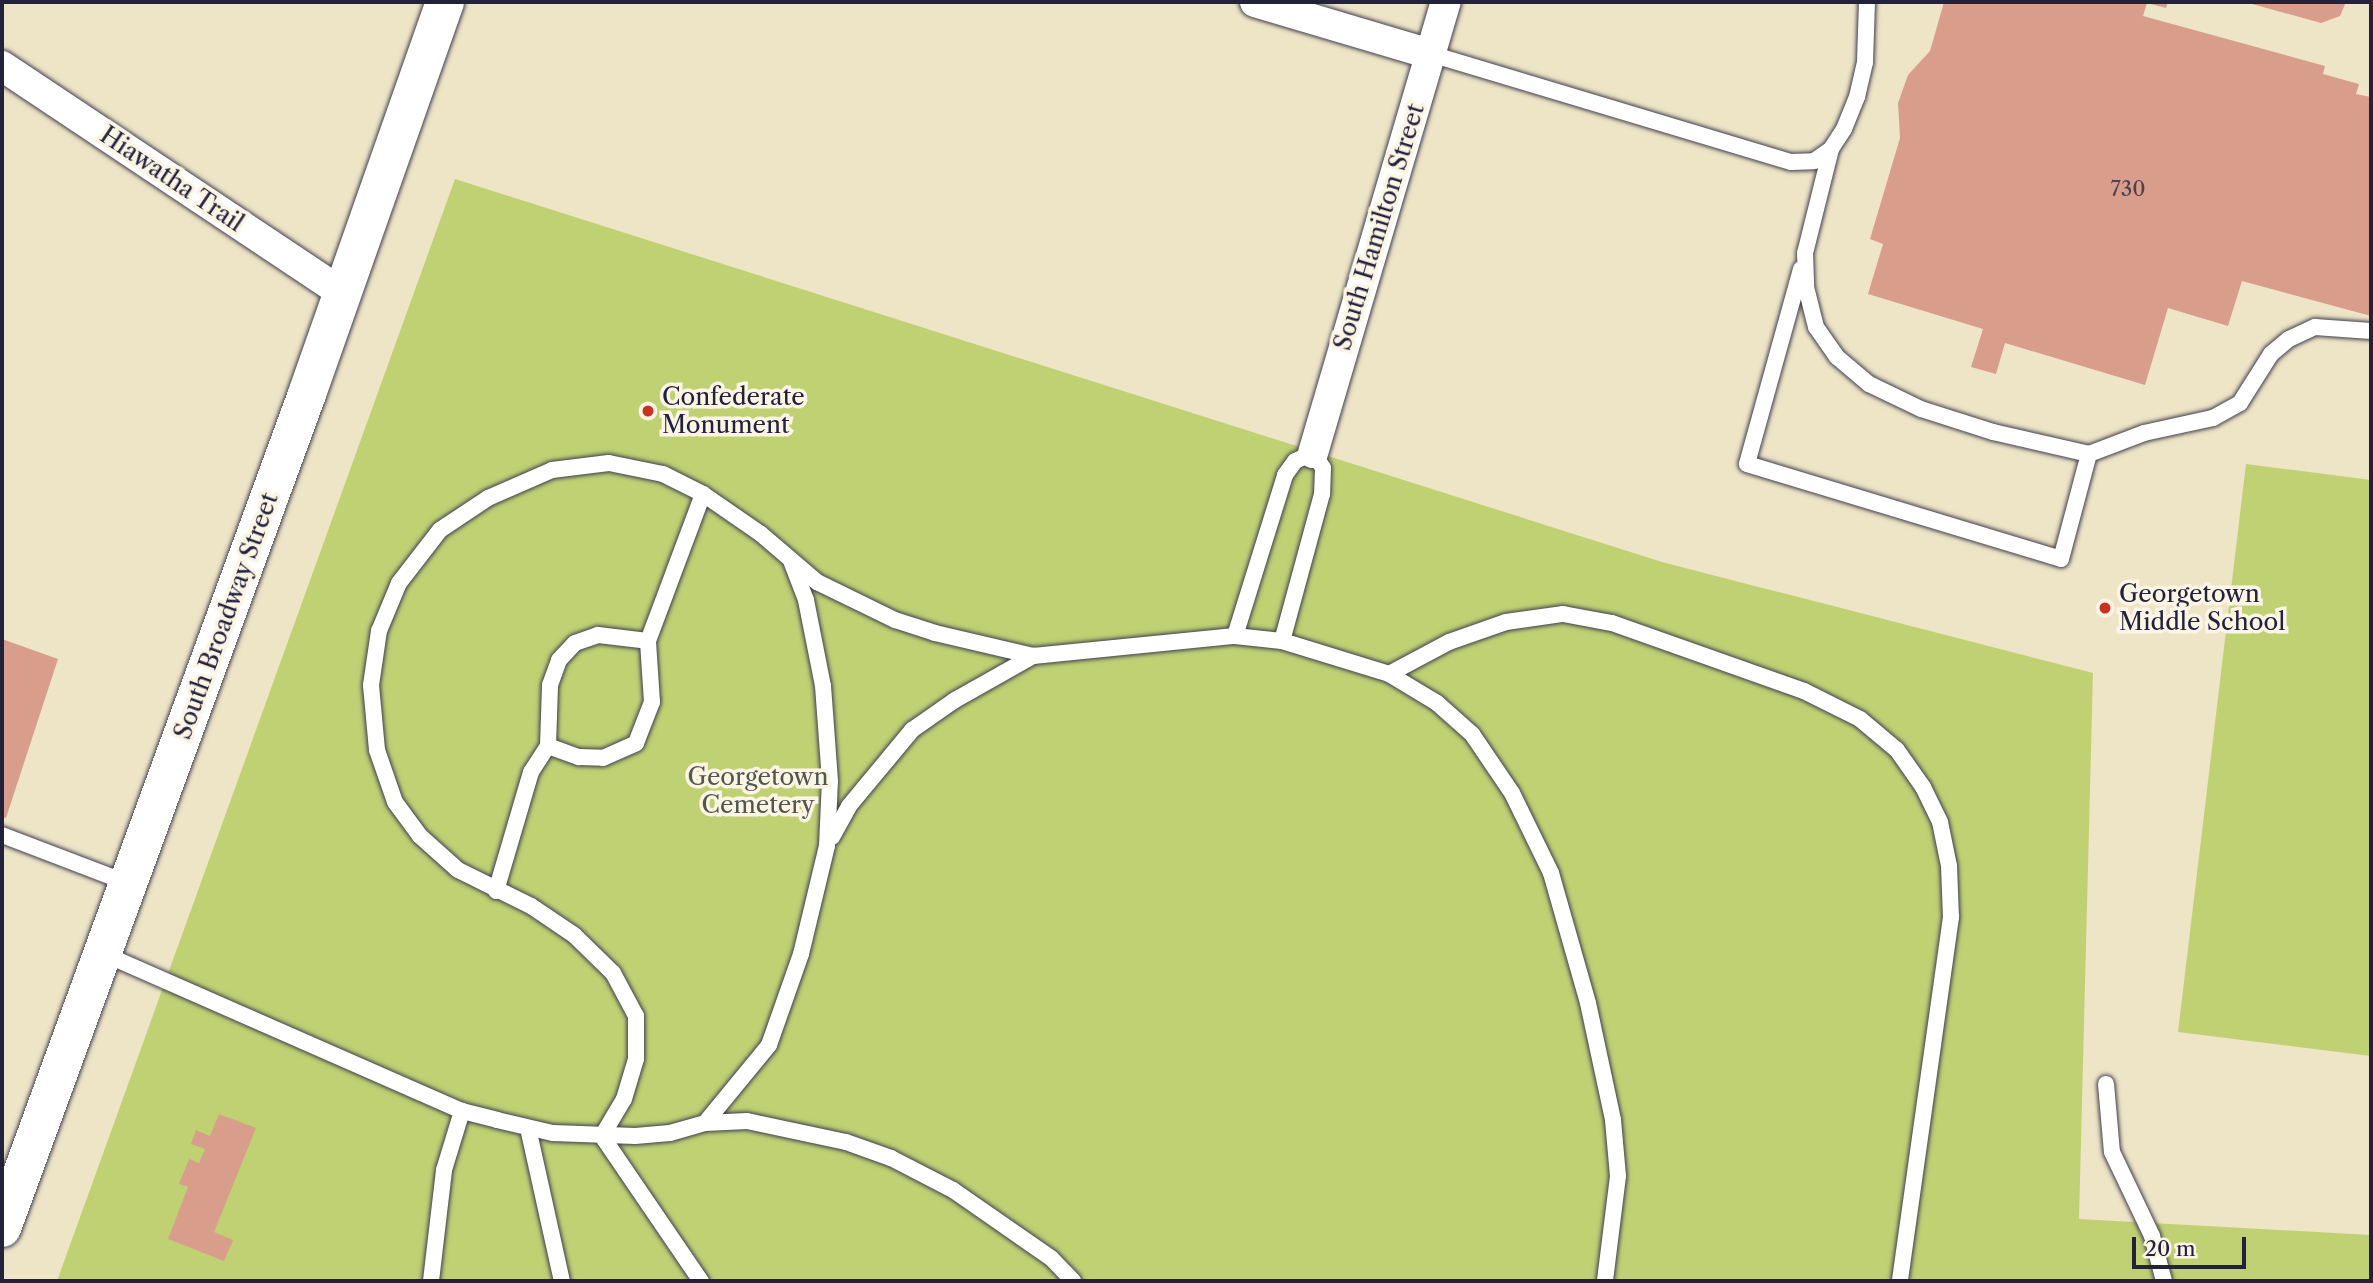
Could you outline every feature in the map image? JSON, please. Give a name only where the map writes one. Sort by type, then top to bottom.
[{"type":"main road","name":"South Broadway Street","points":[[2,1228],[343,293],[445,2]]},
{"type":"street","points":[[1255,2],[1431,54]]},
{"type":"street","name":"South Hamilton Street","points":[[1313,453],[1446,2]]},
{"type":"street","name":"Hiawatha Trail","points":[[2,66],[343,293]]},
{"type":"lane","points":[[1867,2],[1865,62],[1857,97],[1831,149],[1747,464],[2061,559],[2088,454]]},
{"type":"lane","points":[[1431,54],[1791,162],[1814,161],[1831,149]]},
{"type":"lane","points":[[1805,253],[1806,287],[1816,327],[1837,357],[1869,384],[1921,409],[1993,432],[2088,454],[2144,433],[2222,414],[2239,403],[2271,354],[2288,339],[2315,327],[2371,331]]},
{"type":"lane","points":[[1235,636],[1285,475],[1295,461],[1313,453],[1323,468],[1321,494],[1282,641]]},
{"type":"lane","points":[[602,1136],[624,1099],[636,1059],[636,1016],[613,973],[574,935],[531,906],[458,870],[420,836],[396,802],[377,750],[371,685],[379,631],[399,583],[440,530],[488,498],[552,470],[609,463],[663,474],[703,494],[761,534],[792,562],[827,587],[895,620],[1033,656],[1235,636],[1282,641],[1390,674],[1437,703],[1472,734],[1513,793],[1551,873],[1588,1003],[1614,1120],[1618,1176],[1605,1281]]},
{"type":"lane","points":[[548,746],[564,753],[603,758],[636,743],[652,702],[648,641],[703,494]]},
{"type":"lane","points":[[705,1123],[769,1045],[801,954],[827,846],[830,781],[823,687],[806,600],[792,562]]},
{"type":"lane","points":[[1390,674],[1449,642],[1506,622],[1563,614],[1612,623],[1804,691],[1860,719],[1897,750],[1923,787],[1940,822],[1949,866],[1951,917],[1900,1281]]},
{"type":"lane","points":[[496,891],[531,772],[548,746],[550,685],[559,660],[575,643],[598,635],[648,641]]},
{"type":"lane","points":[[827,846],[849,806],[912,730],[955,699],[1033,656]]},
{"type":"lane","points":[[2,835],[128,883]]},
{"type":"lane","points":[[102,953],[462,1111],[528,1128],[602,1136],[670,1133],[705,1123],[747,1121],[789,1128],[891,1158],[1002,1221],[1073,1281]]},
{"type":"lane","points":[[2106,1084],[2112,1152],[2152,1236],[2164,1281]]},
{"type":"lane","points":[[431,1281],[444,1170],[462,1111]]},
{"type":"lane","points":[[528,1128],[562,1281]]},
{"type":"lane","points":[[602,1136],[701,1281]]},
{"type":"green space","name":"Georgetown Cemetery","points":[[455,179],[1662,562],[2093,673],[2079,1219],[2371,1235],[2371,1281],[57,1281]]},
{"type":"green space","points":[[2246,464],[2371,480],[2371,1056],[2178,1032]]},
{"type":"building","points":[[1944,2],[2168,2],[2166,8],[2147,3],[2143,16],[2325,66],[2323,74],[2359,84],[2356,94],[2371,97],[2371,316],[2242,281],[2228,326],[2168,308],[2145,385],[2005,343],[1996,374],[1971,367],[1983,329],[1868,294],[1883,244],[1870,239],[1900,138],[1898,103],[1908,75],[1930,51]]},
{"type":"building","points":[[2245,2],[2346,2],[2340,16],[2321,23]]},
{"type":"building","points":[[2,639],[58,659],[6,818],[2,817]]},
{"type":"building","points":[[219,1114],[256,1128],[214,1232],[233,1240],[224,1261],[168,1239],[188,1187],[179,1184],[189,1159],[199,1163],[205,1149],[191,1144],[196,1130],[210,1136]]},
{"type":"place","name":"Confederate Monument","points":[[648,411]]},
{"type":"place","name":"Georgetown Middle School","points":[[2105,608]]}]
